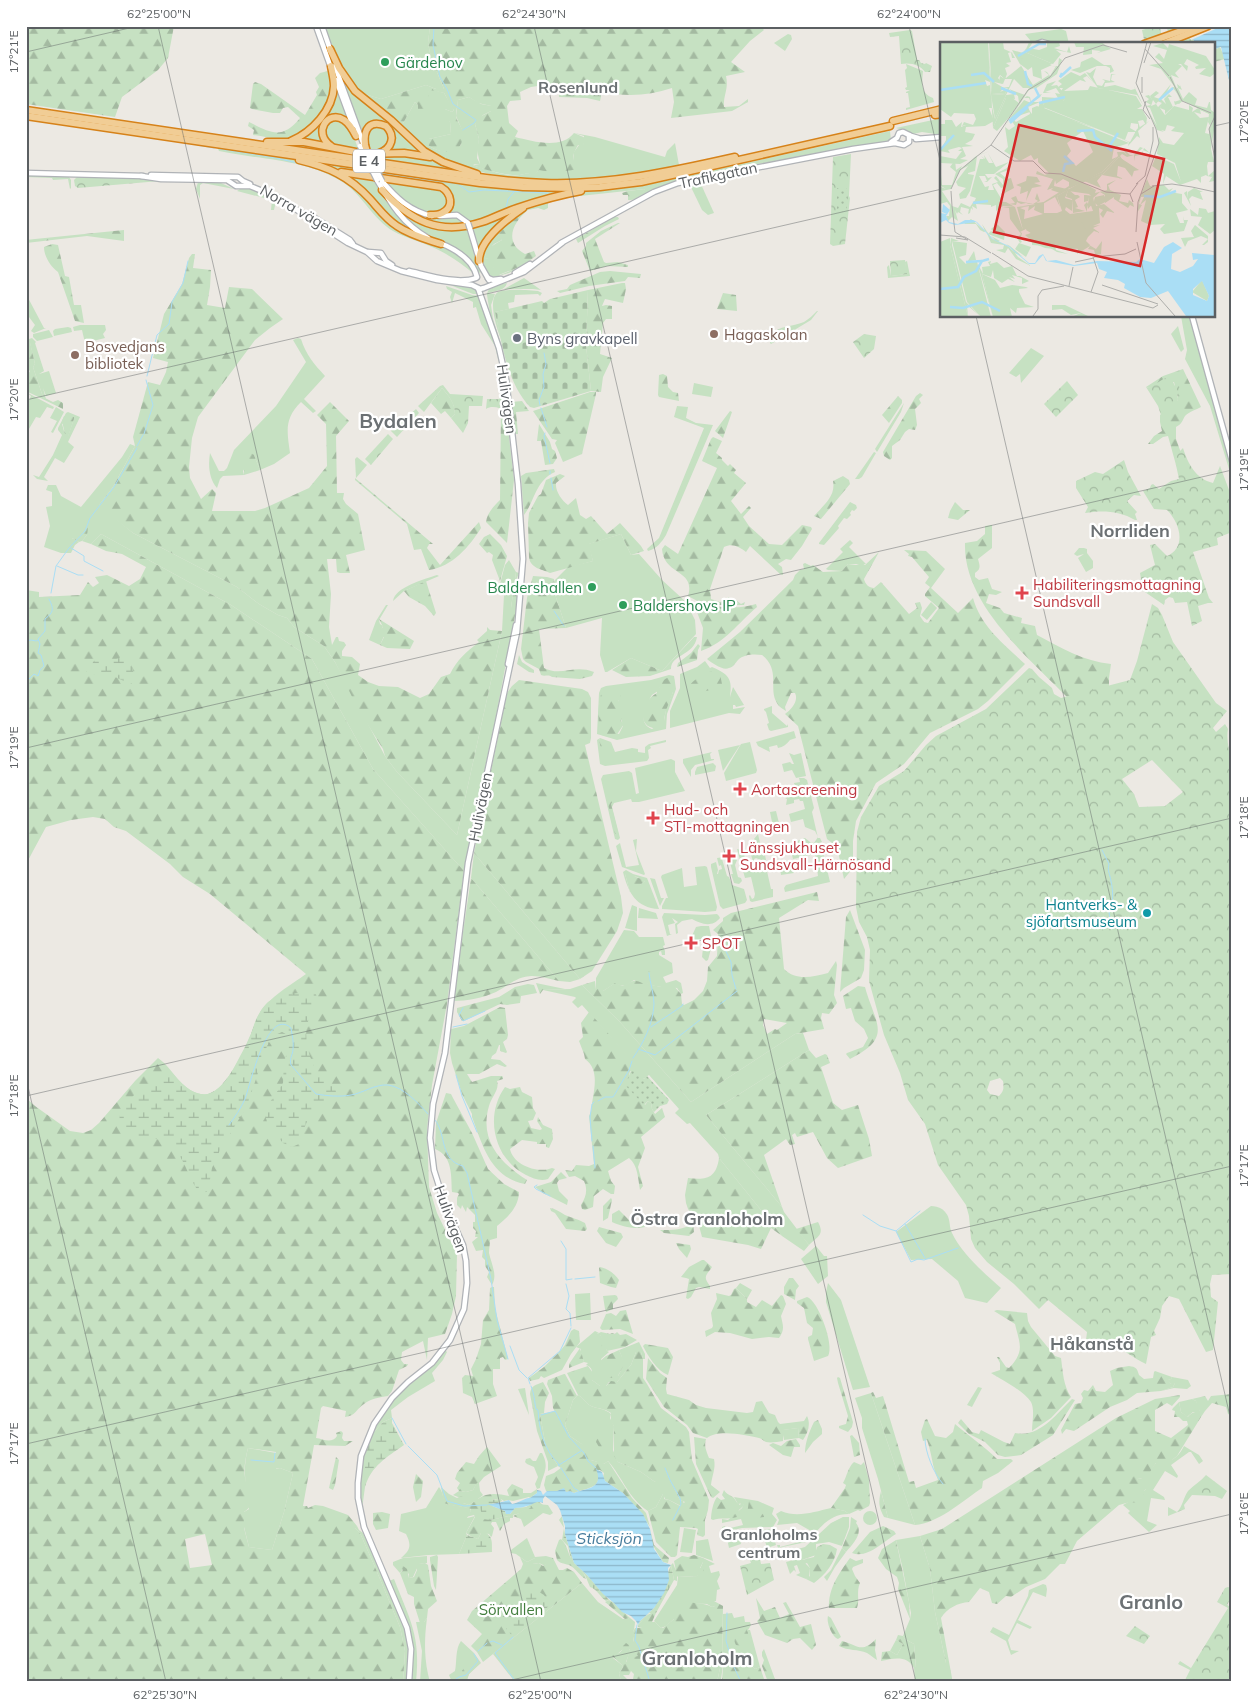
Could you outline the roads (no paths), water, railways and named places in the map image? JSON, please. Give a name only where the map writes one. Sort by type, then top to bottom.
[{"type":"highway","points":[[1150,42],[1208,26]]},
{"type":"highway","points":[[1158,42],[1196,28]]},
{"type":"highway","points":[[1167,42],[1196,28]]},
{"type":"highway","points":[[1174,42],[1196,28]]},
{"type":"highway","name":"E 4","points":[[330,49],[339,68],[355,91],[433,158]]},
{"type":"highway","points":[[288,142],[306,133],[331,102],[334,83],[331,66]]},
{"type":"highway","name":"E 4","points":[[382,190],[396,205],[427,224],[446,228],[461,227],[480,223],[552,197],[600,187],[660,179],[892,124],[940,108]]},
{"type":"highway","name":"E 4","points":[[26,110],[497,180],[546,183],[572,183],[636,177],[940,114]]},
{"type":"highway","name":"E 4","points":[[26,116],[498,185],[546,188],[600,187]]},
{"type":"highway","name":"E 4","points":[[337,148],[330,145],[323,138],[323,126],[328,120],[338,118],[344,120],[356,136]]},
{"type":"highway","name":"E 4","points":[[380,124],[389,128],[392,136],[390,145],[386,150],[371,155],[363,146],[364,134],[369,126],[380,124]]},
{"type":"highway","name":"E 4","points":[[240,142],[312,143],[371,155],[404,153],[433,158],[497,180]]},
{"type":"highway","name":"E 4","points":[[284,154],[337,172],[441,187],[449,193],[449,207],[444,212],[430,215]]},
{"type":"highway","name":"E 4","points":[[337,172],[361,189],[389,220],[397,226],[440,244]]},
{"type":"highway","name":"E 4","points":[[479,261],[480,251],[490,238],[508,220],[529,204]]},
{"type":"main road","points":[[316,26],[356,136],[363,146]]},
{"type":"main road","points":[[322,26],[363,146],[379,181],[397,199],[416,211],[430,215],[458,215],[468,223],[479,261],[489,283],[486,287],[477,287],[474,268],[468,261],[455,251],[409,226],[394,209],[382,190],[379,181],[371,155]]},
{"type":"main road","points":[[909,138],[904,145],[898,140],[898,134],[903,132],[909,138],[940,137]]},
{"type":"main road","name":"Trafikgatan","points":[[486,277],[497,280],[514,274],[550,248],[647,196],[678,183],[887,144],[898,140]]},
{"type":"main road","points":[[26,173],[234,180]]},
{"type":"main road","name":"Norra vägen","points":[[354,245],[350,240],[267,189],[241,180],[238,177],[234,180],[236,186],[257,188],[276,197],[324,228],[354,245],[367,252],[377,258],[408,274],[477,287]]},
{"type":"main road","points":[[239,185],[241,180]]},
{"type":"main road","name":"Trafikgatan","points":[[486,287],[524,272],[562,243]]},
{"type":"main road","points":[[377,258],[382,260],[384,257],[390,264],[409,271],[459,281],[468,281],[480,275],[486,277]]},
{"type":"main road","name":"Hulivägen","points":[[409,1682],[411,1649],[407,1628],[364,1527],[360,1513],[358,1483],[362,1456],[374,1424],[392,1398],[444,1349],[456,1330],[465,1302],[467,1283],[466,1261],[437,1182],[431,1157],[430,1138],[433,1104],[446,1047],[468,863],[498,717],[515,646],[524,555],[518,477],[506,379],[501,356],[477,287]]},
{"type":"main road","name":"Hulivägen","points":[[486,287],[486,310]]},
{"type":"main road","points":[[1194,318],[1232,455]]},
{"type":"main road","points":[[1194,318],[1232,461]]},
{"type":"water","points":[[1178,26],[1232,26],[1232,93],[1221,47],[1216,49],[1216,42],[1195,42],[1185,27]]},
{"type":"water","name":"Sticksjön","points":[[596,1469],[602,1472],[605,1481],[623,1493],[643,1514],[650,1529],[654,1549],[663,1562],[671,1565],[668,1568],[669,1580],[664,1593],[654,1608],[638,1625],[631,1616],[622,1612],[603,1594],[574,1563],[565,1534],[565,1526],[557,1505],[545,1496],[543,1503],[537,1502],[515,1508],[510,1514],[506,1514],[505,1511],[487,1504],[509,1500],[512,1504],[530,1498],[537,1493],[537,1490],[541,1491],[543,1495],[547,1491],[557,1491],[564,1488],[566,1492],[574,1493],[593,1487],[598,1480]]},
{"type":"waterway","points":[[434,26],[433,45],[440,77],[453,104],[476,120],[463,130]]},
{"type":"waterway","points":[[197,145],[214,148]]},
{"type":"waterway","points":[[220,149],[298,163]]},
{"type":"waterway","points":[[359,170],[370,172]]},
{"type":"waterway","points":[[379,173],[458,184],[469,192],[484,190],[548,193]]},
{"type":"waterway","points":[[506,208],[508,199],[514,192]]},
{"type":"waterway","points":[[147,376],[157,335],[169,324],[172,302],[183,283],[188,261]]},
{"type":"waterway","points":[[540,405],[539,400],[544,387],[543,374],[546,364],[544,353]]},
{"type":"waterway","points":[[144,434],[153,405],[146,380]]},
{"type":"waterway","points":[[541,408],[547,427]]},
{"type":"waterway","points":[[545,433],[550,463]]},
{"type":"waterway","points":[[137,446],[143,435]]},
{"type":"waterway","points":[[51,593],[56,566],[85,531],[90,518],[114,487],[137,448]]},
{"type":"waterway","points":[[551,478],[553,490]]},
{"type":"waterway","points":[[71,548],[84,556],[84,561],[103,571]]},
{"type":"waterway","points":[[57,566],[78,575],[83,575]]},
{"type":"waterway","points":[[26,677],[29,679],[34,674],[38,676],[44,666],[41,655],[38,653],[40,644],[38,639],[45,631],[45,619],[52,610],[49,599]]},
{"type":"waterway","points":[[554,611],[564,626]]},
{"type":"waterway","points":[[26,641],[38,640]]},
{"type":"waterway","points":[[1102,850],[1109,864],[1108,871],[1111,879],[1112,902],[1109,913],[1110,918]]},
{"type":"waterway","points":[[723,945],[731,962],[736,989]]},
{"type":"waterway","points":[[633,1058],[641,1046],[652,1019],[654,1000],[649,973]]},
{"type":"waterway","points":[[638,1049],[655,1055],[737,991]]},
{"type":"waterway","points":[[651,1027],[683,1004]]},
{"type":"waterway","points":[[463,1008],[459,1015],[463,1021],[485,1011]]},
{"type":"waterway","points":[[229,1125],[245,1099],[255,1065],[267,1037],[274,1028],[282,1024],[291,1028],[293,1044],[291,1065],[316,1094],[347,1096],[378,1086],[394,1086],[416,1101],[428,1114]]},
{"type":"waterway","points":[[453,1027],[467,1024]]},
{"type":"waterway","points":[[598,1101],[605,1097],[613,1097],[629,1070],[632,1061]]},
{"type":"waterway","points":[[456,1075],[462,1096],[477,1132]]},
{"type":"waterway","points":[[592,1141],[590,1117],[594,1102]]},
{"type":"waterway","points":[[435,1120],[439,1126],[444,1146],[450,1158],[455,1163],[463,1166],[467,1173],[491,1279],[497,1320],[508,1359]]},
{"type":"waterway","points":[[593,1146],[595,1168]]},
{"type":"waterway","points":[[537,1185],[534,1187],[536,1189],[550,1196]]},
{"type":"waterway","points":[[863,1215],[880,1226],[896,1231],[920,1211]]},
{"type":"waterway","points":[[905,1224],[925,1258]]},
{"type":"waterway","points":[[896,1231],[911,1262],[918,1259],[924,1260],[958,1248]]},
{"type":"waterway","points":[[561,1241],[566,1249],[566,1280],[572,1279]]},
{"type":"waterway","points":[[575,1279],[595,1277]]},
{"type":"waterway","points":[[566,1284],[569,1296],[566,1309],[570,1313],[571,1326]]},
{"type":"waterway","points":[[530,1384],[528,1378],[560,1351],[571,1328]]},
{"type":"waterway","points":[[510,1346],[519,1370],[527,1378]]},
{"type":"waterway","points":[[531,1386],[536,1409],[538,1410],[543,1439],[559,1466]]},
{"type":"waterway","points":[[541,1415],[555,1411],[569,1437],[596,1468]]},
{"type":"waterway","points":[[392,1418],[406,1444]]},
{"type":"waterway","points":[[925,1439],[931,1463],[936,1475],[943,1484]]},
{"type":"waterway","points":[[408,1446],[437,1475],[447,1501],[464,1506],[487,1505]]},
{"type":"waterway","points":[[559,1465],[581,1451]]},
{"type":"waterway","points":[[251,1460],[274,1462],[275,1453]]},
{"type":"waterway","points":[[561,1468],[574,1488],[579,1491]]},
{"type":"waterway","points":[[665,1468],[680,1498],[681,1504],[673,1520]]},
{"type":"waterway","points":[[727,1613],[726,1641],[741,1682]]},
{"type":"waterway","points":[[637,1625],[635,1640],[650,1682]]},
{"type":"waterway","points":[[513,1637],[495,1653],[516,1682]]},
{"type":"waterway","points":[[490,1642],[493,1641],[502,1645]]},
{"type":"waterway","points":[[478,1651],[487,1643]]},
{"type":"waterway","points":[[453,1681],[466,1675],[478,1661],[474,1654]]},
{"type":"place","name":"Gärdehov","points":[[385,62]]},
{"type":"place","name":"Hagaskolan","points":[[714,334]]},
{"type":"place","name":"Byns gravkapell","points":[[517,338]]},
{"type":"place","name":"Bosvedjans bibliotek","points":[[75,355]]},
{"type":"place","name":"Baldershallen","points":[[592,587]]},
{"type":"place","name":"Habiliteringsmottagning Sundsvall","points":[[1022,593]]},
{"type":"place","name":"Baldershovs IP","points":[[623,605]]},
{"type":"place","name":"Aortascreening","points":[[740,789]]},
{"type":"place","name":"Hud- och STI-mottagningen","points":[[653,818]]},
{"type":"place","name":"Länssjukhuset Sundsvall-Härnösand","points":[[729,856]]},
{"type":"place","name":"Hantverks- & sjöfartsmuseum","points":[[1147,913]]},
{"type":"place","name":"SPOT","points":[[691,943]]},
{"type":"district","name":"Rosenlund","points":[[578,87]]},
{"type":"district","name":"Bydalen","points":[[398,420]]},
{"type":"district","name":"Norrliden","points":[[1130,530]]},
{"type":"district","name":"Östra Granloholm","points":[[707,1218]]},
{"type":"district","name":"Håkanstå","points":[[1092,1343]]},
{"type":"district","name":"Granloholms centrum","points":[[769,1543]]},
{"type":"district","name":"Granlo","points":[[1151,1601]]},
{"type":"district","name":"Granloholm","points":[[697,1657]]},
{"type":"park label","name":"Sörvallen","points":[[511,1609]]}]
